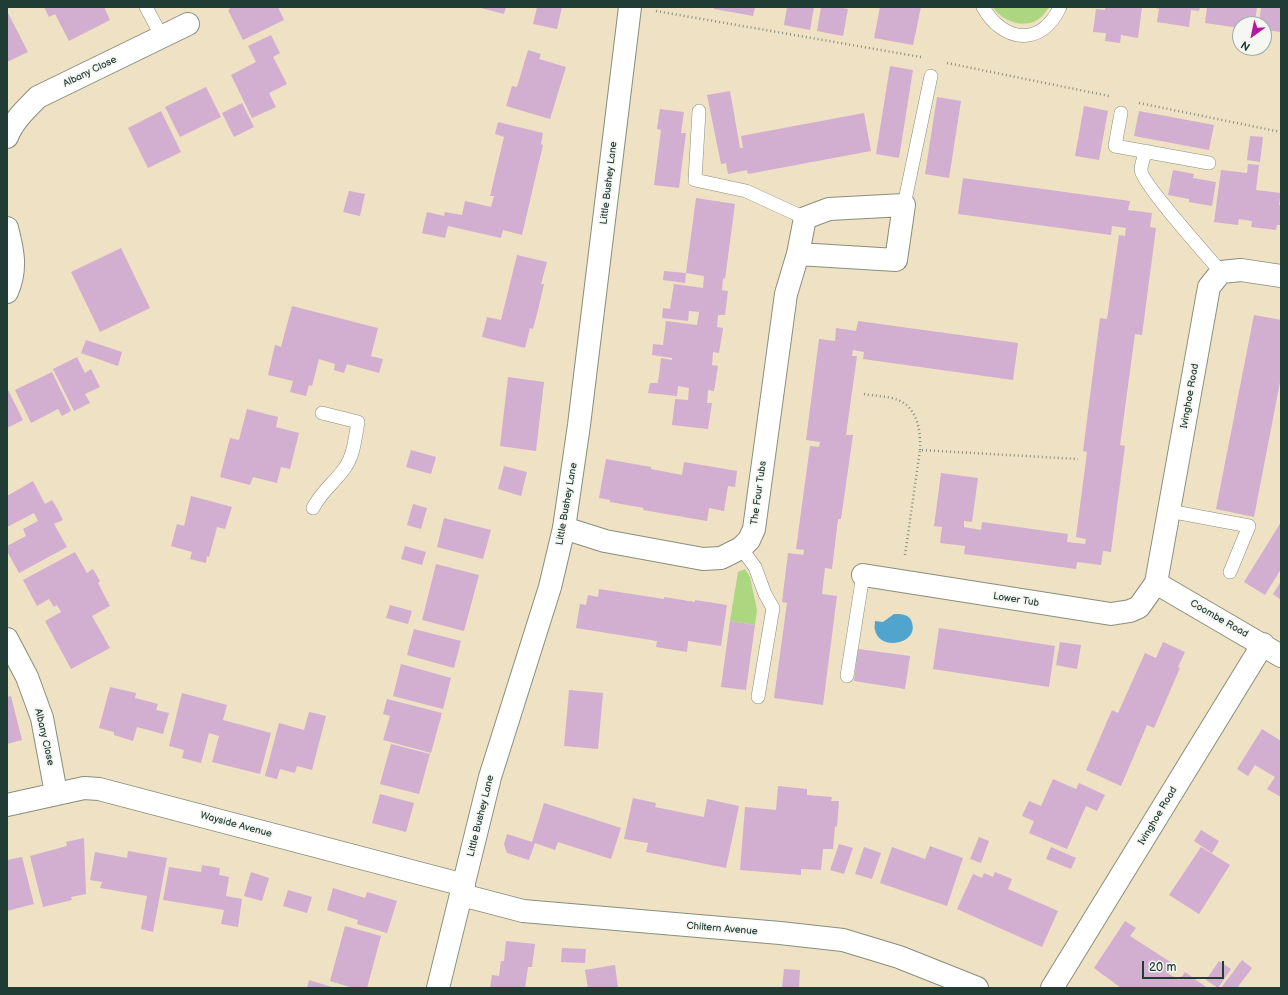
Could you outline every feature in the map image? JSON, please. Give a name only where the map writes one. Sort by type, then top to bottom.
[{"type":"street","name":"Little Bushey Lane","points":[[438,988],[490,777],[550,587],[564,528],[641,8]]},
{"type":"street","name":"Albany Close","points":[[7,137],[10,130],[22,114],[38,97],[188,24]]},
{"type":"street","points":[[798,254],[896,260],[904,205],[829,209],[805,218]]},
{"type":"street","name":"The Four Tubs","points":[[564,528],[605,542],[703,559],[721,558],[741,548],[749,540],[754,529],[786,294],[798,254],[805,218]]},
{"type":"street","points":[[7,228],[14,264],[11,283],[7,292]]},
{"type":"street","points":[[1221,272],[1241,270],[1281,276]]},
{"type":"street","name":"Ivinghoe Road","points":[[1156,583],[1209,287],[1221,272]]},
{"type":"street","name":"Lower Tub","points":[[863,575],[1111,614],[1130,611],[1139,607],[1156,583]]},
{"type":"street","name":"Coombe Road","points":[[1156,583],[1272,650]]},
{"type":"street","name":"Albany Close","points":[[7,639],[27,677],[42,718],[56,793]]},
{"type":"street","name":"Ivinghoe Road","points":[[1052,988],[1272,650]]},
{"type":"street","name":"Wayside Avenue","points":[[7,805],[84,788],[99,789],[463,890]]},
{"type":"street","name":"Chiltern Avenue","points":[[463,890],[523,911],[780,933],[843,940],[899,957],[977,988]]},
{"type":"lane","points":[[146,7],[162,37]]},
{"type":"lane","points":[[983,7],[988,16],[997,25],[1010,32],[1023,36],[1037,33],[1047,27],[1055,18],[1060,7]]},
{"type":"lane","points":[[904,205],[931,76]]},
{"type":"lane","points":[[699,111],[695,180],[746,191],[805,218]]},
{"type":"lane","points":[[1121,113],[1115,146],[1209,163]]},
{"type":"lane","points":[[1146,152],[1141,170],[1146,180],[1180,224],[1221,272]]},
{"type":"lane","points":[[313,508],[318,497],[344,469],[351,455],[358,422],[322,413]]},
{"type":"lane","points":[[1169,511],[1249,526],[1230,572]]},
{"type":"lane","points":[[741,548],[755,567],[765,594],[773,608],[758,697]]},
{"type":"lane","points":[[847,676],[863,575]]},
{"type":"path","points":[[641,8],[927,58]]},
{"type":"path","points":[[942,62],[1114,97]]},
{"type":"path","points":[[1137,102],[1281,132]]},
{"type":"path","points":[[864,394],[898,400],[906,405],[917,420],[920,431],[920,450],[901,582]]},
{"type":"path","points":[[920,450],[1078,459]]},
{"type":"green space","points":[[993,7],[1049,7],[1037,20],[1024,24],[1010,21],[997,13]]},
{"type":"green space","points":[[745,569],[750,577],[757,610],[755,625],[730,621],[738,572]]},
{"type":"water","points":[[894,614],[904,615],[910,618],[913,628],[911,635],[905,640],[891,643],[878,637],[875,629],[875,621],[883,622]]},
{"type":"building","points":[[44,7],[104,7],[110,20],[69,41],[55,14],[49,17]]},
{"type":"building","points":[[229,7],[278,7],[284,20],[243,40],[228,10],[230,9]]},
{"type":"building","points":[[477,7],[506,7],[504,14]]},
{"type":"building","points":[[537,7],[562,7],[557,29],[533,24]]},
{"type":"building","points":[[714,7],[755,7],[753,16],[714,9]]},
{"type":"building","points":[[787,7],[814,7],[810,30],[784,25]]},
{"type":"building","points":[[821,7],[848,9],[843,36],[817,31]]},
{"type":"building","points":[[880,7],[921,7],[913,45],[874,38]]},
{"type":"building","points":[[1105,7],[1142,7],[1138,38],[1121,35],[1120,43],[1105,41],[1106,33],[1093,32],[1096,9],[1105,10]]},
{"type":"building","points":[[1153,7],[1200,7],[1199,11],[1191,10],[1189,27],[1157,22],[1159,9]]},
{"type":"building","points":[[1207,7],[1257,7],[1256,16],[1232,16],[1232,27],[1205,23]]},
{"type":"building","points":[[1261,7],[1281,7],[1281,32],[1272,31],[1272,16],[1260,16]]},
{"type":"building","points":[[7,11],[28,52],[7,62]]},
{"type":"building","points":[[271,35],[280,53],[273,57],[287,84],[269,93],[276,107],[252,118],[231,75],[256,62],[248,46]]},
{"type":"building","points":[[528,50],[541,54],[539,59],[566,67],[550,119],[506,106],[512,86],[517,87]]},
{"type":"building","points":[[890,66],[913,70],[899,158],[876,154]]},
{"type":"building","points":[[206,87],[221,117],[180,137],[165,107]]},
{"type":"building","points":[[730,91],[740,148],[743,148],[741,136],[864,113],[871,151],[748,174],[747,170],[728,174],[726,163],[721,164],[707,95]]},
{"type":"building","points":[[937,97],[961,101],[949,178],[925,174]]},
{"type":"building","points":[[242,103],[254,127],[234,137],[222,113]]},
{"type":"building","points":[[1084,106],[1108,111],[1099,160],[1075,156]]},
{"type":"building","points":[[660,109],[684,112],[681,133],[686,133],[679,188],[654,185],[661,130],[657,129]]},
{"type":"building","points":[[161,111],[181,152],[148,168],[128,128]]},
{"type":"building","points":[[1139,111],[1214,125],[1209,150],[1134,136]]},
{"type":"building","points":[[498,122],[543,133],[541,144],[543,145],[522,235],[503,230],[501,238],[448,226],[445,238],[422,233],[427,212],[444,216],[445,212],[462,215],[465,201],[491,207],[494,196],[490,196],[504,137],[495,134]]},
{"type":"building","points":[[1250,136],[1263,137],[1260,162],[1247,160]]},
{"type":"building","points":[[1248,164],[1259,165],[1256,190],[1281,193],[1279,205],[1281,205],[1281,225],[1277,225],[1276,230],[1251,227],[1252,221],[1239,219],[1238,225],[1214,222],[1221,170],[1247,173]]},
{"type":"building","points":[[1173,170],[1194,174],[1193,178],[1216,182],[1212,206],[1189,202],[1189,199],[1168,195]]},
{"type":"building","points":[[963,178],[1130,201],[1128,210],[1152,213],[1150,227],[1156,228],[1142,335],[1135,334],[1120,445],[1125,446],[1111,552],[1103,551],[1101,565],[1077,562],[1076,569],[964,554],[965,546],[940,543],[942,527],[934,526],[941,473],[978,478],[972,522],[964,521],[964,527],[981,530],[982,522],[1068,534],[1067,542],[1085,544],[1086,539],[1076,537],[1087,452],[1083,451],[1100,318],[1107,319],[1119,235],[1125,236],[1126,228],[1112,226],[1111,235],[958,214]]},
{"type":"building","points":[[349,191],[365,194],[360,216],[343,212]]},
{"type":"building","points":[[696,198],[735,204],[725,279],[723,278],[722,290],[728,291],[725,315],[718,315],[717,327],[723,328],[719,353],[713,352],[712,365],[718,366],[714,391],[708,390],[707,403],[712,403],[708,429],[672,425],[675,399],[688,400],[689,388],[678,386],[677,396],[648,393],[650,383],[658,383],[661,358],[672,360],[672,358],[652,355],[653,344],[663,345],[666,321],[697,325],[699,312],[689,311],[688,321],[662,318],[663,308],[670,309],[674,284],[703,288],[704,276],[686,273]]},
{"type":"building","points":[[121,248],[150,308],[100,332],[71,272]]},
{"type":"building","points":[[517,255],[547,262],[541,284],[544,284],[539,306],[533,329],[530,328],[525,348],[482,337],[487,317],[501,320]]},
{"type":"building","points":[[664,271],[686,273],[685,283],[663,280]]},
{"type":"building","points":[[292,306],[378,328],[371,356],[383,359],[379,373],[347,364],[344,373],[334,370],[335,364],[319,359],[312,386],[309,385],[306,396],[290,392],[293,381],[268,375],[275,345],[281,347]]},
{"type":"building","points":[[1254,315],[1281,320],[1281,377],[1254,517],[1216,509]]},
{"type":"building","points":[[858,321],[1018,343],[1013,380],[863,359],[864,352],[853,350],[852,356],[857,356],[846,435],[853,435],[841,519],[838,519],[832,569],[825,568],[822,594],[837,596],[823,705],[774,698],[787,603],[782,602],[788,553],[803,555],[804,550],[796,549],[810,446],[819,447],[820,442],[806,440],[819,339],[835,341],[836,328],[856,331]]},
{"type":"building","points":[[86,340],[122,352],[118,366],[81,353]]},
{"type":"building","points":[[77,357],[85,373],[91,369],[100,387],[85,394],[90,403],[74,411],[53,369]]},
{"type":"building","points":[[52,372],[71,411],[62,416],[58,409],[31,423],[15,390]]},
{"type":"building","points":[[508,377],[544,382],[536,451],[500,446]]},
{"type":"building","points":[[7,388],[23,420],[7,428]]},
{"type":"building","points":[[247,409],[278,417],[276,427],[299,433],[290,469],[281,467],[277,483],[253,477],[250,485],[220,477],[230,438],[239,440]]},
{"type":"building","points":[[411,450],[436,457],[431,474],[406,467]]},
{"type":"building","points":[[606,459],[651,467],[651,469],[682,475],[684,462],[737,471],[735,487],[728,486],[724,511],[709,508],[707,521],[643,510],[644,508],[610,502],[610,500],[599,498]]},
{"type":"building","points":[[504,466],[527,472],[521,496],[498,489]]},
{"type":"building","points":[[33,481],[45,504],[52,500],[58,510],[63,520],[54,524],[67,547],[19,573],[7,551],[7,546],[26,536],[23,529],[38,521],[34,513],[7,527],[7,496]]},
{"type":"building","points":[[191,496],[232,507],[225,529],[217,527],[206,563],[190,559],[192,552],[171,546],[177,524],[184,526]]},
{"type":"building","points":[[413,504],[427,508],[421,529],[407,525]]},
{"type":"building","points":[[444,518],[491,530],[483,559],[437,547]]},
{"type":"building","points":[[1281,522],[1281,569],[1265,595],[1244,582]]},
{"type":"building","points":[[405,546],[426,552],[422,565],[401,559]]},
{"type":"building","points":[[75,552],[87,573],[93,569],[100,581],[98,583],[110,606],[92,616],[110,648],[71,669],[45,621],[61,612],[57,605],[54,607],[49,599],[37,606],[23,580]]},
{"type":"building","points":[[436,564],[479,575],[464,631],[422,620]]},
{"type":"building","points":[[1281,581],[1281,600],[1273,594]]},
{"type":"building","points":[[599,589],[664,599],[664,597],[727,605],[721,646],[688,641],[687,652],[656,647],[657,641],[576,628],[580,604],[586,605],[588,595],[598,597]]},
{"type":"building","points":[[390,605],[412,611],[408,624],[386,618]]},
{"type":"building","points":[[730,621],[755,625],[746,690],[721,687]]},
{"type":"building","points":[[939,628],[1055,646],[1049,687],[933,669]]},
{"type":"building","points":[[414,629],[461,641],[454,668],[407,655]]},
{"type":"building","points":[[1060,642],[1081,645],[1077,669],[1056,665]]},
{"type":"building","points":[[1163,642],[1185,652],[1178,667],[1180,668],[1154,728],[1147,725],[1121,786],[1086,770],[1112,710],[1118,713],[1145,653],[1156,658]]},
{"type":"building","points":[[858,649],[910,656],[905,689],[854,681]]},
{"type":"building","points":[[401,664],[451,678],[443,709],[393,696]]},
{"type":"building","points":[[110,687],[136,693],[135,698],[158,704],[156,710],[169,713],[163,734],[137,727],[133,741],[114,735],[114,732],[99,728]]},
{"type":"building","points":[[569,690],[603,693],[598,749],[564,746]]},
{"type":"building","points":[[182,693],[227,705],[223,720],[271,733],[260,774],[212,762],[219,736],[209,733],[201,763],[182,758],[184,750],[169,746]]},
{"type":"building","points":[[11,696],[22,740],[7,744],[7,697]]},
{"type":"building","points":[[387,699],[442,713],[431,753],[383,740],[390,716],[383,714]]},
{"type":"building","points":[[309,712],[326,716],[312,770],[297,766],[295,773],[280,769],[277,779],[265,776],[279,723],[304,730]]},
{"type":"building","points":[[1262,729],[1281,741],[1281,797],[1267,789],[1275,777],[1255,765],[1248,776],[1237,769]]},
{"type":"building","points":[[391,744],[430,754],[419,794],[380,784]]},
{"type":"building","points":[[1053,779],[1076,789],[1079,783],[1105,795],[1097,811],[1086,806],[1067,849],[1029,833],[1034,821],[1022,816],[1029,801],[1041,806]]},
{"type":"building","points":[[778,786],[807,789],[807,795],[832,797],[831,801],[839,801],[837,827],[835,826],[833,849],[823,849],[821,870],[801,869],[801,875],[740,870],[745,807],[776,810]]},
{"type":"building","points":[[380,794],[414,803],[406,832],[372,823]]},
{"type":"building","points":[[633,798],[656,803],[655,807],[704,817],[707,799],[739,806],[726,868],[646,852],[648,843],[624,839]]},
{"type":"building","points":[[544,803],[621,828],[611,859],[558,842],[555,850],[535,843],[529,860],[507,853],[504,844],[507,834],[532,842]]},
{"type":"building","points":[[1201,830],[1219,841],[1212,853],[1194,841]]},
{"type":"building","points":[[979,837],[989,841],[981,863],[970,859]]},
{"type":"building","points":[[84,838],[86,894],[71,897],[72,900],[43,907],[30,856],[67,846],[66,842]]},
{"type":"building","points":[[839,844],[853,848],[844,874],[830,870]]},
{"type":"building","points":[[930,846],[963,858],[947,906],[880,883],[892,847],[925,859]]},
{"type":"building","points":[[864,847],[881,853],[872,879],[855,874]]},
{"type":"building","points":[[1051,847],[1076,858],[1071,869],[1046,859]]},
{"type":"building","points":[[1201,847],[1230,865],[1199,914],[1169,895]]},
{"type":"building","points":[[128,851],[167,858],[153,932],[141,929],[147,896],[100,888],[102,882],[90,880],[95,852],[127,858]]},
{"type":"building","points":[[22,857],[34,904],[7,911],[7,860]]},
{"type":"building","points":[[202,865],[220,868],[219,875],[229,877],[226,896],[242,899],[238,927],[221,924],[224,910],[163,900],[169,867],[201,872]]},
{"type":"building","points":[[251,872],[269,878],[262,901],[244,896]]},
{"type":"building","points":[[995,872],[1012,879],[1008,889],[1058,911],[1042,947],[957,909],[973,874],[982,878],[984,873],[993,877]]},
{"type":"building","points":[[333,888],[365,898],[367,892],[397,901],[387,933],[357,924],[358,920],[327,910]]},
{"type":"building","points":[[288,890],[312,897],[307,913],[283,906]]},
{"type":"building","points":[[1125,921],[1136,928],[1130,936],[1172,963],[1166,972],[1179,980],[1185,972],[1206,987],[1121,988],[1094,968]]},
{"type":"building","points":[[345,926],[381,936],[367,988],[353,988],[330,981]]},
{"type":"building","points":[[506,941],[535,944],[532,967],[528,967],[525,988],[490,988],[492,975],[499,976],[501,961],[504,961]]},
{"type":"building","points":[[562,948],[586,949],[585,963],[561,962]]},
{"type":"building","points":[[1242,960],[1252,968],[1237,988],[1221,988]]},
{"type":"building","points":[[1219,961],[1231,969],[1218,988],[1206,980]]},
{"type":"building","points":[[615,965],[618,987],[588,988],[585,970]]},
{"type":"building","points":[[784,969],[800,970],[799,988],[782,988]]},
{"type":"building","points":[[309,980],[335,988],[307,988]]}]
